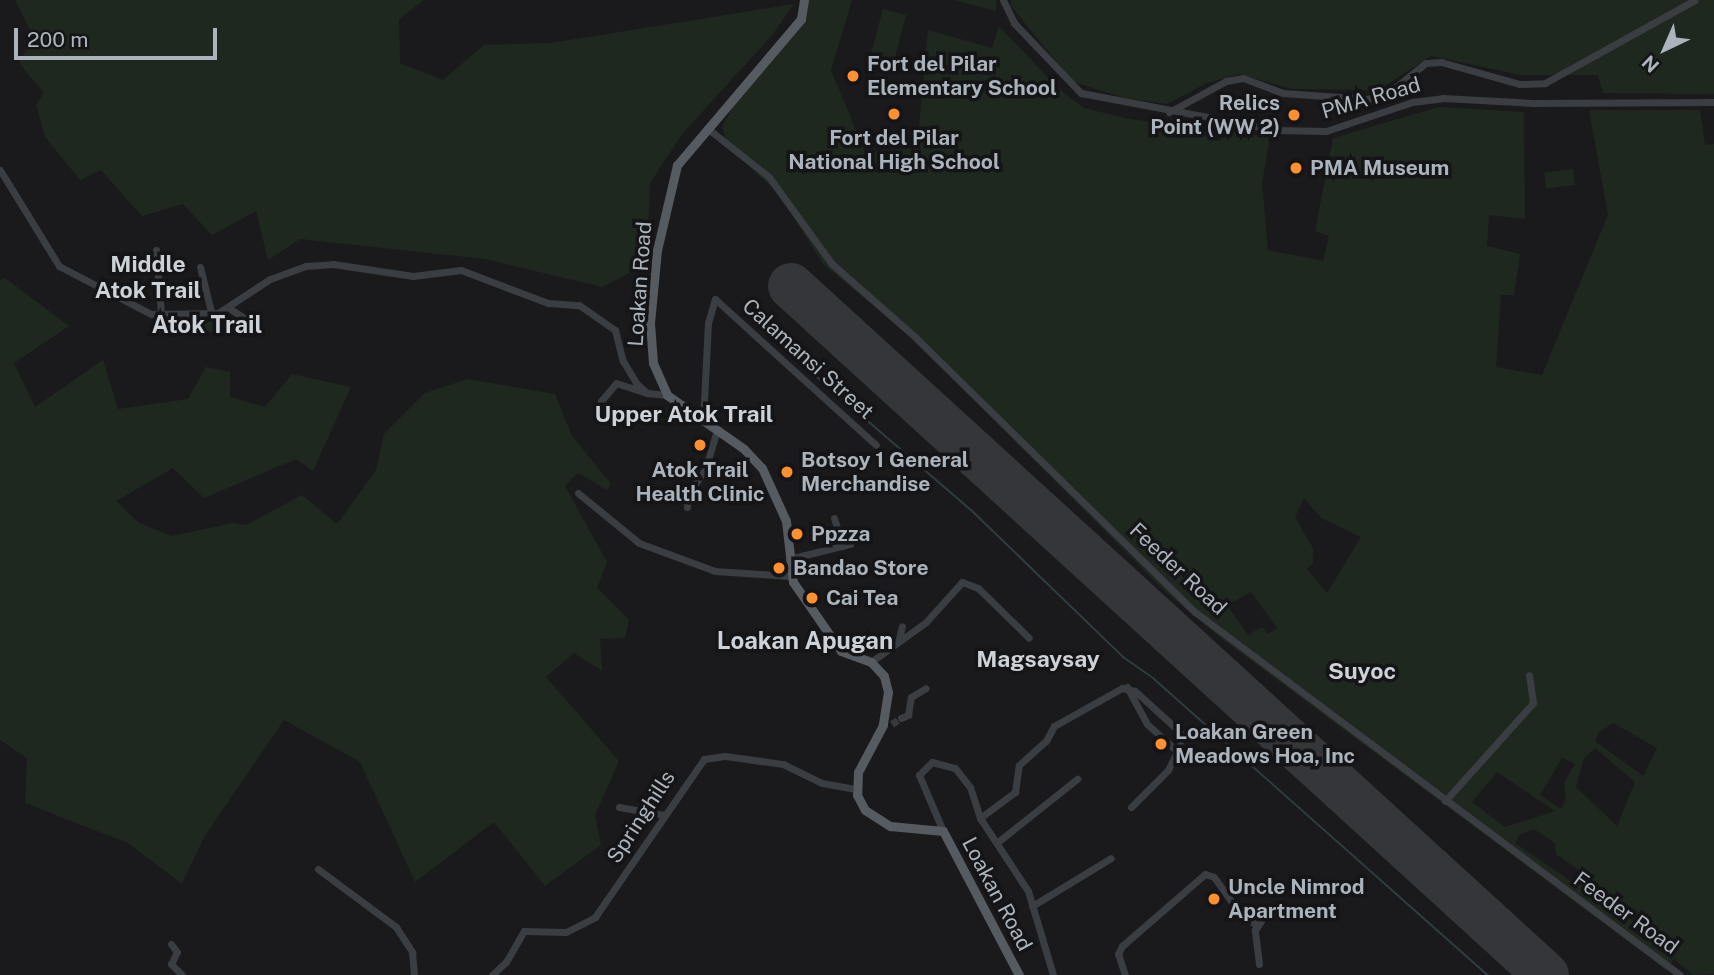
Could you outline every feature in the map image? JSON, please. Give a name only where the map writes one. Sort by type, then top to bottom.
[{"type":"main road","name":"Loakan Road","points":[[667,395],[653,363],[650,338],[662,216],[677,165],[801,19],[804,0]]},
{"type":"main road","points":[[667,395],[753,457],[769,478],[786,522],[790,576],[841,651],[870,662],[885,678],[888,724],[864,757],[856,789]]},
{"type":"main road","name":"Loakan Road","points":[[856,789],[865,810],[878,822],[943,831],[1019,975]]},
{"type":"street","name":"PMA Road","points":[[1003,0],[1014,23],[1081,93],[1169,112],[1304,132],[1326,131],[1412,102],[1443,98],[1533,103],[1714,102]]},
{"type":"street","points":[[1169,112],[1226,81],[1243,78],[1283,93],[1368,99],[1396,87],[1426,63],[1441,62],[1520,83],[1545,83],[1695,0]]},
{"type":"street","name":"Feeder Road","points":[[708,128],[769,177],[832,264],[914,336],[1180,599],[1445,801],[1680,975]]},
{"type":"street","points":[[0,170],[59,266],[125,302],[161,314],[212,315],[229,307],[270,279],[306,266],[334,264],[413,276],[476,273],[495,285],[548,303],[575,303],[606,323],[618,336],[627,372],[648,393]]},
{"type":"street","points":[[156,250],[161,314]]},
{"type":"street","points":[[200,267],[212,315]]},
{"type":"street","name":"Calamansi Street","points":[[703,421],[708,323],[715,299],[876,445]]},
{"type":"street","points":[[229,307],[250,322],[258,319]]},
{"type":"street","points":[[601,401],[616,383],[648,393],[667,395]]},
{"type":"street","points":[[687,508],[688,494],[705,470],[717,430]]},
{"type":"street","points":[[578,493],[639,543],[715,571],[790,576]]},
{"type":"street","points":[[789,559],[847,545],[834,518]]},
{"type":"street","points":[[870,662],[926,622],[962,582],[978,588],[1029,638]]},
{"type":"street","points":[[898,640],[902,626]]},
{"type":"street","points":[[1445,801],[1533,703],[1529,676]]},
{"type":"street","points":[[1127,687],[1180,732]]},
{"type":"street","points":[[1127,687],[1147,724],[1178,748],[1168,770],[1131,807]]},
{"type":"street","points":[[980,818],[1015,792],[1019,765],[1046,741],[1054,726],[1127,687]]},
{"type":"street","points":[[901,718],[908,715],[911,697],[926,688]]},
{"type":"street","name":"Springhills","points":[[492,975],[506,962],[524,931],[555,933],[589,923],[666,815],[696,764],[714,756],[783,764],[822,783],[856,789]]},
{"type":"street","points":[[943,831],[919,775],[932,762],[944,763],[963,775],[980,818],[999,841],[1032,906],[1053,975]]},
{"type":"street","points":[[999,841],[1077,779]]},
{"type":"street","points":[[619,807],[666,815]]},
{"type":"street","points":[[1032,906],[1111,858]]},
{"type":"street","points":[[318,869],[396,927],[412,952],[414,975]]},
{"type":"street","points":[[1125,975],[1118,954],[1122,946],[1205,874],[1214,877],[1239,912],[1259,923],[1259,964]]},
{"type":"street","points":[[171,944],[177,952],[171,964],[182,975]]},
{"type":"shaded area","points":[[15,0],[424,0],[399,19],[400,63],[443,80],[484,45],[551,43],[794,4],[773,34],[683,133],[650,183],[647,264],[602,287],[485,259],[300,239],[268,260],[256,211],[212,235],[183,204],[142,216],[101,170],[80,180],[45,137],[36,105],[44,93],[19,63],[33,36]]},
{"type":"shaded area","points":[[809,0],[852,0],[831,70],[865,152],[917,148],[928,30],[992,48],[999,26],[1060,90],[1084,108],[1129,119],[1270,137],[1262,183],[1268,250],[1323,261],[1329,236],[1315,231],[1333,138],[1439,107],[1524,112],[1525,219],[1489,215],[1487,246],[1520,254],[1514,295],[1501,295],[1496,367],[1542,375],[1608,215],[1589,110],[1700,110],[1705,145],[1714,144],[1714,974],[1693,975],[1674,959],[1666,970],[1217,635],[1167,593],[909,335],[823,264],[779,194],[728,146],[722,127],[735,103],[806,20]],"holes":[[[1304,498],[1321,518],[1361,537],[1327,593],[1307,569],[1313,564],[1313,548],[1295,517]],[[1251,592],[1277,628],[1268,634],[1262,627],[1248,635],[1227,605]],[[1613,723],[1657,748],[1643,776],[1595,741],[1599,732]],[[1595,748],[1635,782],[1617,826],[1576,787],[1584,758]],[[1562,758],[1575,764],[1564,783],[1566,799],[1561,809],[1540,795]],[[1497,772],[1555,811],[1505,827],[1472,802]],[[1534,829],[1555,843],[1556,854],[1579,870],[1572,882],[1515,843],[1519,835]]]},
{"type":"shaded area","points":[[954,0],[997,0],[996,11]]},
{"type":"shaded area","points":[[1011,0],[1714,0],[1714,94],[1603,93],[1598,75],[1521,75],[1431,56],[1378,90],[1292,89],[1239,74],[1207,83],[1167,104],[1125,98],[1073,82],[1011,6]]},
{"type":"shaded area","points":[[883,9],[906,15],[893,65],[870,59]]},
{"type":"shaded area","points":[[1573,169],[1575,185],[1546,188],[1544,173]]},
{"type":"shaded area","points":[[5,278],[69,326],[14,363],[35,407],[103,360],[118,409],[188,399],[206,367],[230,372],[230,397],[265,407],[292,374],[351,387],[313,471],[296,459],[204,498],[173,468],[116,501],[139,523],[172,536],[233,523],[246,525],[302,495],[337,524],[376,470],[384,434],[425,393],[468,379],[555,394],[572,436],[611,484],[607,490],[578,473],[565,486],[607,562],[597,588],[629,620],[625,638],[600,639],[602,671],[574,653],[546,677],[619,761],[595,815],[601,845],[545,886],[494,822],[415,882],[360,762],[284,720],[204,837],[182,884],[128,843],[25,803],[27,758],[0,740],[0,280]]},
{"type":"shaded area","points":[[217,318],[214,331],[197,333],[195,321]]},
{"type":"waterway","points":[[760,328],[972,511],[1123,657],[1154,679],[1487,975]]},
{"type":"runway","points":[[791,286],[1546,975]]},
{"type":"tunnel","points":[[892,724],[901,718]]},
{"type":"place","name":"Fort del Pilar Elementary School","points":[[853,76]]},
{"type":"place","name":"Fort del Pilar National High School","points":[[894,114]]},
{"type":"place","name":"Relics Point (WW 2)","points":[[1294,115]]},
{"type":"place","name":"PMA Museum","points":[[1296,168]]},
{"type":"place","name":"Atok Trail Health Clinic","points":[[700,445]]},
{"type":"place","name":"Botsoy 1 General Merchandise","points":[[787,472]]},
{"type":"place","name":"Ppzza","points":[[797,534]]},
{"type":"place","name":"Bandao Store","points":[[779,568]]},
{"type":"place","name":"Cai Tea","points":[[812,598]]},
{"type":"place","name":"Loakan Green Meadows Hoa, Inc","points":[[1161,744]]},
{"type":"place","name":"Uncle Nimrod Apartment","points":[[1214,899]]},
{"type":"district","name":"Middle Atok Trail","points":[[148,277]]},
{"type":"district","name":"Atok Trail","points":[[207,325]]},
{"type":"district","name":"Upper Atok Trail","points":[[684,414]]},
{"type":"district","name":"Loakan Apugan","points":[[805,641]]},
{"type":"district","name":"Magsaysay","points":[[1038,659]]},
{"type":"district","name":"Suyoc","points":[[1362,671]]}]
